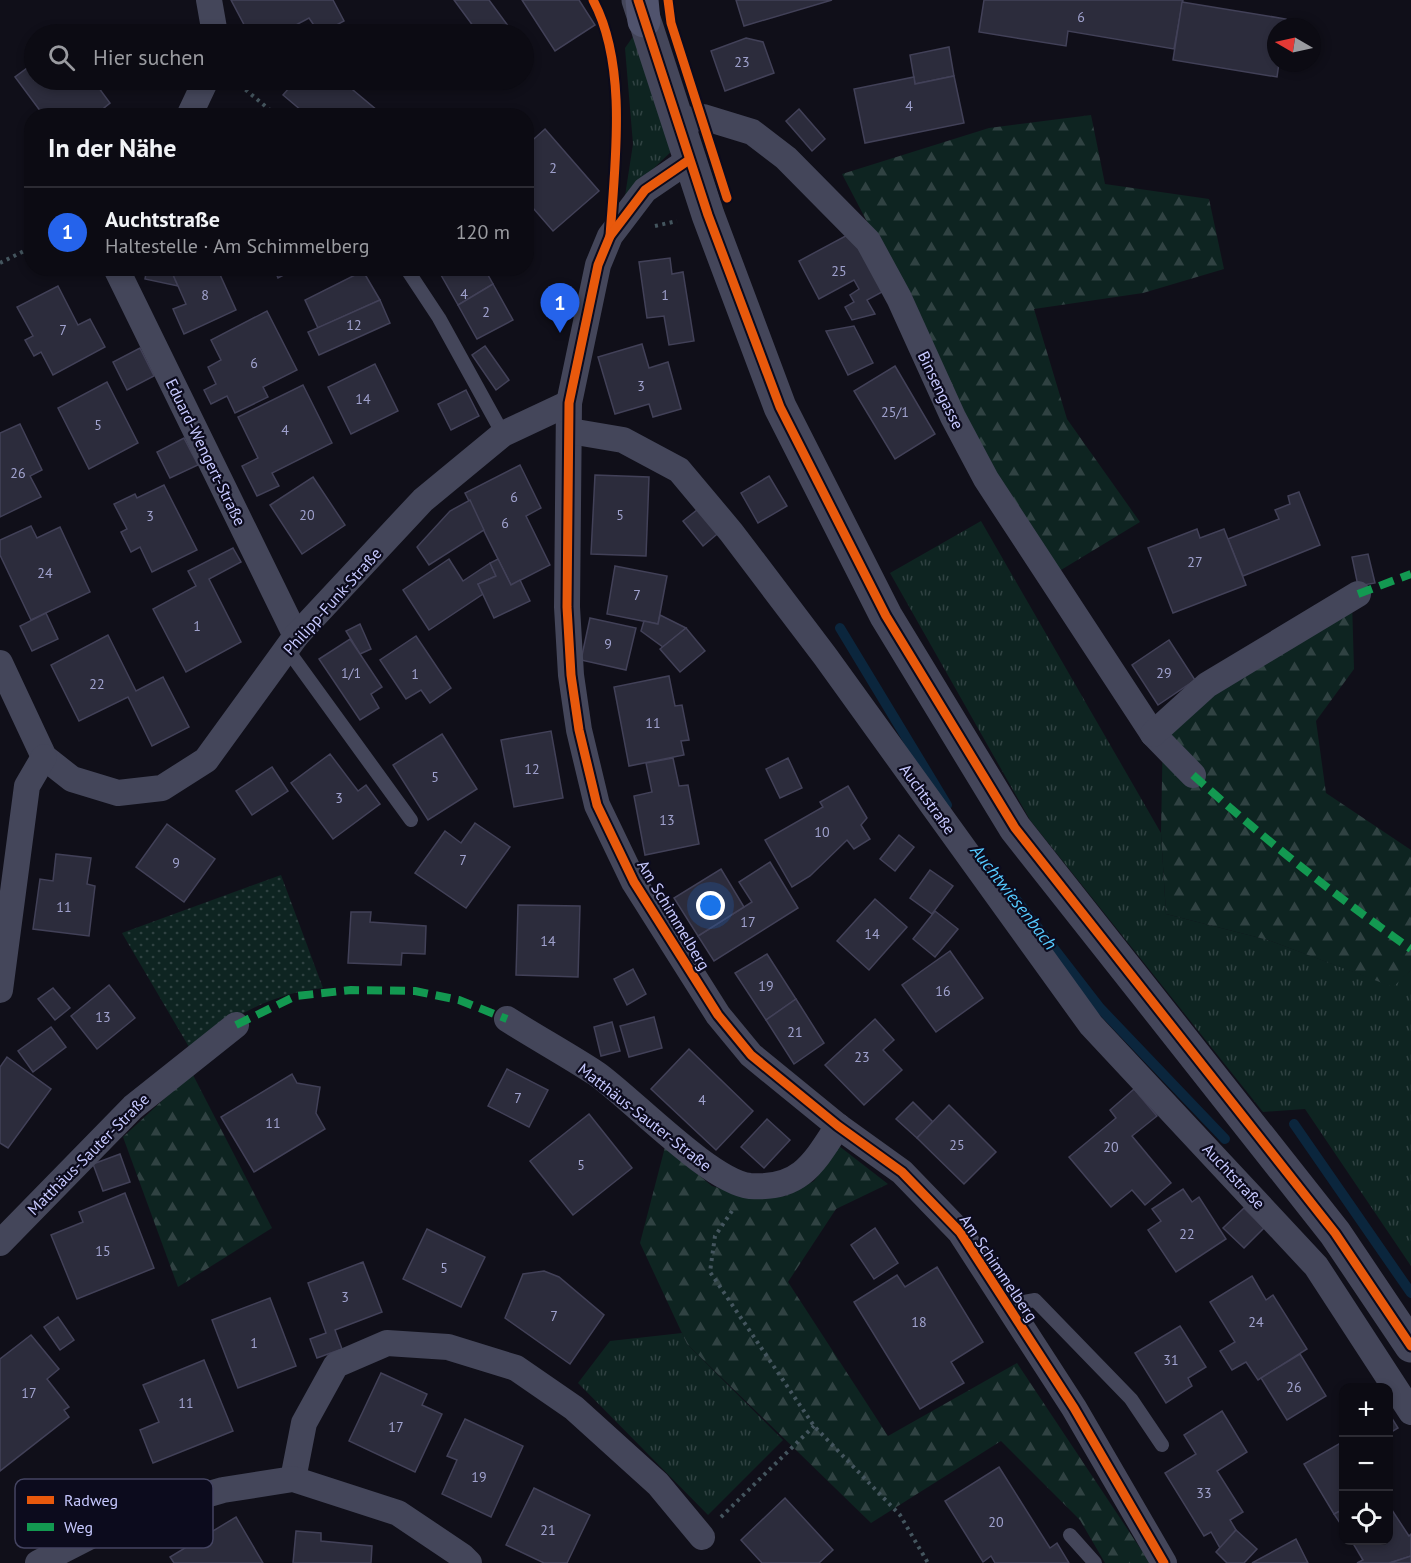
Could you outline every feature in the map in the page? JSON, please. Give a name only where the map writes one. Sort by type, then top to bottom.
[{"type":"street","points":[[209,0],[213,24]]},
{"type":"street","points":[[642,7],[689,160],[780,407],[886,616],[1015,828],[1335,1233],[1411,1346]]},
{"type":"street","points":[[193,108],[201,90]]},
{"type":"street","name":"Binsengasse","points":[[677,123],[703,117],[752,132],[786,158],[868,241],[899,298],[953,417],[986,479],[1153,734],[1193,775]]},
{"type":"street","name":"Am Schimmelberg","points":[[689,160],[645,190],[610,236],[598,265],[568,403],[570,431],[567,607],[571,675],[579,730],[597,805],[634,882],[718,1015],[751,1055],[838,1126],[903,1172],[960,1232],[1074,1407],[1164,1563]]},
{"type":"street","name":"Eduard-Wengert-Straße","points":[[120,276],[291,642]]},
{"type":"street","name":"Philipp-Funk-Straße","points":[[0,663],[44,757],[72,779],[118,793],[162,788],[206,760],[291,642],[423,500],[503,434],[568,403]]},
{"type":"street","name":"Auchtstraße","points":[[570,431],[623,440],[679,470],[731,532],[825,656],[1091,1025],[1316,1266],[1411,1413]]},
{"type":"street","points":[[1153,734],[1207,686],[1358,594]]},
{"type":"street","points":[[0,990],[27,786],[44,757]]},
{"type":"street","name":"Matthäus-Sauter-Straße","points":[[507,1019],[597,1075],[719,1175],[749,1186],[781,1184],[809,1169],[838,1126]]},
{"type":"street","name":"Matthäus-Sauter-Straße","points":[[0,1243],[133,1107],[236,1025]]},
{"type":"street","points":[[293,1479],[304,1423],[336,1365],[387,1343],[448,1347],[516,1368],[574,1408],[658,1484],[702,1537]]},
{"type":"street","points":[[213,1493],[293,1479],[398,1514],[469,1563]]},
{"type":"street","points":[[38,1563],[67,1548]]},
{"type":"lane","points":[[411,276],[438,318],[503,434]]},
{"type":"lane","points":[[291,642],[411,820]]},
{"type":"lane","points":[[1007,1305],[1035,1300],[1131,1399],[1162,1445]]},
{"type":"lane","points":[[1070,1535],[1095,1563]]},
{"type":"path","points":[[593,0],[605,21],[615,70],[614,170],[610,236],[708,215]]},
{"type":"path","points":[[246,90],[267,108]]},
{"type":"path","points":[[0,263],[24,252]]},
{"type":"path","points":[[749,1186],[715,1236],[710,1272],[814,1426],[900,1515],[928,1563]]},
{"type":"path","points":[[702,1537],[814,1426]]},
{"type":"green space","points":[[639,28],[677,146],[625,196],[633,144],[625,48]]},
{"type":"green space","points":[[1091,115],[1105,184],[1209,199],[1224,269],[1143,293],[1034,309],[1067,419],[1140,522],[1056,573],[987,470],[905,294],[842,174],[989,128]]},
{"type":"green space","points":[[981,521],[1161,833],[1166,914],[1268,940],[1392,986],[1411,970],[1411,1266],[1305,1109],[1263,1112],[1030,820],[890,573]]},
{"type":"green space","points":[[1352,602],[1354,669],[1316,721],[1326,793],[1411,850],[1411,970],[1393,987],[1268,940],[1166,914],[1161,833],[1163,726]]},
{"type":"green space","points":[[281,875],[323,988],[286,995],[252,1008],[189,1047],[122,933]]},
{"type":"green space","points":[[192,1073],[272,1228],[178,1287],[123,1137]]},
{"type":"green space","points":[[839,1146],[888,1184],[836,1209],[788,1282],[888,1436],[1017,1363],[1150,1563],[1105,1563],[1080,1520],[1001,1441],[871,1523],[687,1344],[640,1243],[665,1147],[712,1186],[754,1198],[785,1196],[814,1181]]},
{"type":"green space","points":[[682,1333],[687,1344],[783,1440],[708,1515],[578,1383],[610,1341]]},
{"type":"building","points":[[231,0],[333,0],[344,21],[338,24],[313,24],[309,18],[298,24],[244,24]]},
{"type":"building","points":[[454,0],[489,0],[507,24],[472,24]]},
{"type":"building","points":[[522,0],[579,0],[595,25],[555,51]]},
{"type":"building","points":[[736,0],[832,0],[744,26]]},
{"type":"building","points":[[984,0],[1183,0],[1174,49],[1068,31],[1066,46],[979,32]]},
{"type":"building","points":[[1182,2],[1280,18],[1267,18],[1267,72],[1278,72],[1277,77],[1173,60]]},
{"type":"building","points":[[746,38],[763,42],[774,73],[725,91],[711,51]]},
{"type":"building","points":[[949,47],[954,76],[915,84],[910,55]]},
{"type":"building","points":[[24,70],[24,89],[15,77]]},
{"type":"building","points":[[954,76],[964,123],[865,143],[854,89],[914,77],[915,84]]},
{"type":"building","points":[[25,90],[100,90],[110,103],[104,108],[38,108]]},
{"type":"building","points":[[287,90],[353,90],[374,108],[298,108],[283,95]]},
{"type":"building","points":[[799,109],[825,139],[812,151],[786,121]]},
{"type":"building","points":[[545,129],[599,191],[553,231],[534,209],[534,139]]},
{"type":"building","points":[[853,232],[884,291],[867,300],[875,314],[852,320],[845,307],[854,302],[850,295],[859,289],[854,280],[819,299],[799,261]]},
{"type":"building","points":[[670,258],[672,274],[683,272],[694,341],[669,345],[664,316],[647,318],[639,262]]},
{"type":"building","points":[[146,276],[174,276],[178,286],[145,279]]},
{"type":"building","points":[[174,276],[221,276],[236,310],[184,334],[173,309],[186,304]]},
{"type":"building","points":[[353,276],[366,276],[380,300],[318,328],[305,300]]},
{"type":"building","points":[[442,276],[488,276],[493,284],[458,305]]},
{"type":"building","points":[[493,284],[513,320],[477,339],[458,305]]},
{"type":"building","points":[[58,286],[78,325],[90,319],[105,347],[53,375],[41,352],[34,356],[25,340],[33,336],[17,307]]},
{"type":"building","points":[[380,300],[390,323],[319,355],[308,332]]},
{"type":"building","points":[[267,311],[297,370],[263,387],[268,397],[235,413],[227,396],[211,404],[204,390],[216,384],[208,367],[221,360],[211,340]]},
{"type":"building","points":[[854,326],[873,363],[848,375],[826,331]]},
{"type":"building","points":[[642,344],[649,368],[668,362],[681,409],[653,417],[649,404],[615,414],[598,357]]},
{"type":"building","points":[[485,346],[509,380],[496,390],[472,355]]},
{"type":"building","points":[[140,348],[154,376],[127,390],[113,362]]},
{"type":"building","points":[[375,364],[398,411],[351,434],[328,387]]},
{"type":"building","points":[[895,366],[935,434],[895,459],[854,391]]},
{"type":"building","points":[[107,382],[138,443],[89,469],[58,408]]},
{"type":"building","points":[[303,385],[332,443],[272,473],[279,486],[257,496],[242,466],[258,458],[238,417]]},
{"type":"building","points":[[466,390],[479,416],[451,430],[438,404]]},
{"type":"building","points":[[20,424],[42,470],[30,476],[41,497],[0,517],[0,433]]},
{"type":"building","points":[[184,438],[198,465],[170,478],[157,452]]},
{"type":"building","points":[[520,465],[541,508],[526,516],[550,565],[511,585],[465,493]]},
{"type":"building","points":[[595,475],[649,477],[646,556],[591,554]]},
{"type":"building","points":[[769,476],[787,506],[758,523],[741,493]]},
{"type":"building","points":[[313,477],[345,525],[302,554],[270,505]]},
{"type":"building","points":[[164,485],[197,550],[152,572],[140,547],[131,552],[121,532],[127,529],[114,504],[135,494],[137,498]]},
{"type":"building","points":[[1299,492],[1320,545],[1243,576],[1228,539],[1279,519],[1275,510],[1290,504],[1288,496]]},
{"type":"building","points":[[470,500],[484,530],[429,565],[417,547],[450,511]]},
{"type":"building","points":[[702,506],[722,530],[703,546],[683,521]]},
{"type":"building","points":[[31,526],[37,538],[60,527],[90,592],[31,620],[0,555],[0,540]]},
{"type":"building","points":[[1197,529],[1200,538],[1224,529],[1246,585],[1173,613],[1148,548]]},
{"type":"building","points":[[233,548],[241,562],[209,579],[241,642],[186,672],[153,609],[196,586],[188,571]]},
{"type":"building","points":[[1368,554],[1375,583],[1358,586],[1352,557]]},
{"type":"building","points":[[449,559],[463,581],[490,563],[496,576],[478,584],[483,594],[429,630],[403,590]]},
{"type":"building","points":[[498,559],[511,585],[520,580],[530,601],[494,618],[478,584],[496,576],[490,563]]},
{"type":"building","points":[[615,566],[667,576],[658,624],[607,614]]},
{"type":"building","points":[[46,613],[58,639],[32,651],[20,626]]},
{"type":"building","points":[[660,615],[686,628],[663,647],[641,631],[644,621],[658,624]]},
{"type":"building","points":[[590,618],[636,628],[626,670],[581,660]]},
{"type":"building","points":[[360,624],[371,649],[360,654],[346,631]]},
{"type":"building","points":[[686,628],[705,651],[680,672],[660,649]]},
{"type":"building","points":[[108,635],[136,691],[163,677],[189,727],[152,746],[128,697],[79,721],[51,665]]},
{"type":"building","points":[[416,636],[451,688],[430,703],[421,690],[406,699],[380,660]]},
{"type":"building","points":[[350,639],[382,687],[371,694],[379,708],[360,720],[319,659]]},
{"type":"building","points":[[1169,640],[1195,680],[1158,705],[1132,665]]},
{"type":"building","points":[[669,676],[675,706],[682,705],[689,740],[681,741],[684,755],[629,766],[614,687]]},
{"type":"building","points":[[551,731],[563,798],[514,807],[501,740]]},
{"type":"building","points":[[442,734],[477,789],[428,820],[393,765]]},
{"type":"building","points":[[330,754],[358,791],[366,785],[380,804],[333,839],[291,783]]},
{"type":"building","points":[[673,758],[679,786],[688,785],[699,844],[645,855],[634,796],[652,792],[646,763]]},
{"type":"building","points":[[788,758],[802,788],[780,798],[766,769]]},
{"type":"building","points":[[272,767],[288,791],[252,815],[236,791]]},
{"type":"building","points":[[848,786],[867,818],[861,825],[870,839],[854,849],[847,840],[810,876],[792,887],[765,840],[823,807],[820,802]]},
{"type":"building","points":[[475,823],[510,847],[466,908],[415,873],[445,831],[461,843]]},
{"type":"building","points":[[167,824],[215,859],[184,902],[136,867]]},
{"type":"building","points":[[899,835],[914,847],[895,871],[880,859]]},
{"type":"building","points":[[56,854],[91,858],[87,884],[95,886],[89,936],[33,929],[40,879],[53,881]]},
{"type":"building","points":[[770,862],[798,908],[714,961],[698,936],[752,902],[739,882]]},
{"type":"building","points":[[721,869],[744,907],[698,936],[674,898]]},
{"type":"building","points":[[930,870],[953,886],[932,914],[910,898]]},
{"type":"building","points":[[875,899],[907,927],[869,970],[837,941]]},
{"type":"building","points":[[518,905],[580,906],[578,977],[516,975]]},
{"type":"building","points":[[935,911],[958,929],[935,957],[913,939]]},
{"type":"building","points":[[351,912],[371,912],[370,922],[426,926],[425,954],[402,953],[401,965],[348,963]]},
{"type":"building","points":[[950,951],[983,998],[936,1032],[902,985]]},
{"type":"building","points":[[767,954],[796,999],[766,1020],[735,973]]},
{"type":"building","points":[[633,969],[646,994],[627,1005],[614,979]]},
{"type":"building","points":[[109,985],[135,1018],[97,1049],[71,1016]]},
{"type":"building","points":[[53,988],[70,1008],[55,1020],[38,999]]},
{"type":"building","points":[[796,999],[824,1043],[794,1064],[766,1020]]},
{"type":"building","points":[[654,1017],[662,1048],[629,1057],[620,1026]]},
{"type":"building","points":[[875,1019],[894,1040],[883,1050],[902,1070],[864,1105],[825,1065]]},
{"type":"building","points":[[612,1022],[620,1051],[601,1056],[594,1027]]},
{"type":"building","points":[[51,1027],[66,1047],[33,1072],[18,1051]]},
{"type":"building","points":[[689,1049],[753,1111],[716,1150],[651,1089]]},
{"type":"building","points":[[7,1057],[51,1089],[8,1148],[0,1143],[0,1067]]},
{"type":"building","points":[[507,1069],[548,1090],[529,1127],[488,1106]]},
{"type":"building","points":[[292,1074],[297,1083],[320,1087],[316,1113],[325,1129],[254,1172],[221,1117]]},
{"type":"building","points":[[1134,1089],[1157,1116],[1132,1136],[1171,1183],[1145,1205],[1132,1190],[1111,1207],[1069,1157],[1116,1118],[1110,1110]]},
{"type":"building","points":[[913,1102],[933,1122],[917,1138],[896,1119]]},
{"type":"building","points":[[949,1105],[996,1152],[964,1184],[917,1138]]},
{"type":"building","points":[[589,1114],[632,1168],[573,1215],[530,1161]]},
{"type":"building","points":[[767,1119],[790,1140],[764,1168],[741,1147]]},
{"type":"building","points":[[120,1154],[130,1182],[103,1191],[93,1164]]},
{"type":"building","points":[[1183,1189],[1192,1202],[1199,1197],[1226,1239],[1176,1272],[1148,1230],[1161,1221],[1152,1209]]},
{"type":"building","points":[[125,1193],[154,1268],[77,1299],[51,1235],[83,1222],[79,1212]]},
{"type":"building","points":[[1244,1208],[1264,1228],[1244,1248],[1223,1228]]},
{"type":"building","points":[[875,1228],[898,1263],[874,1279],[851,1245]]},
{"type":"building","points":[[427,1229],[485,1257],[461,1307],[403,1279]]},
{"type":"building","points":[[363,1262],[382,1312],[335,1330],[342,1349],[317,1358],[310,1339],[326,1333],[308,1283]]},
{"type":"building","points":[[937,1267],[983,1342],[951,1362],[964,1383],[920,1409],[854,1302],[897,1275],[905,1287]]},
{"type":"building","points":[[544,1271],[559,1277],[604,1315],[570,1364],[505,1318],[523,1274]]},
{"type":"building","points":[[1252,1276],[1266,1300],[1273,1295],[1307,1349],[1258,1380],[1246,1362],[1232,1370],[1220,1351],[1235,1342],[1210,1302]]},
{"type":"building","points":[[270,1298],[296,1366],[238,1388],[212,1320]]},
{"type":"building","points":[[58,1317],[74,1340],[60,1350],[44,1327]]},
{"type":"building","points":[[1180,1326],[1206,1367],[1188,1378],[1192,1386],[1166,1403],[1135,1353]]},
{"type":"building","points":[[31,1335],[59,1369],[47,1379],[69,1407],[64,1410],[69,1417],[0,1471],[0,1359]]},
{"type":"building","points":[[1300,1354],[1326,1396],[1287,1420],[1261,1378]]},
{"type":"building","points":[[204,1360],[233,1431],[153,1463],[140,1430],[159,1422],[143,1385]]},
{"type":"building","points":[[381,1373],[427,1394],[422,1405],[442,1414],[415,1472],[349,1441]]},
{"type":"building","points":[[1222,1411],[1247,1452],[1217,1471],[1243,1512],[1230,1520],[1236,1530],[1220,1548],[1211,1532],[1204,1536],[1165,1473],[1196,1454],[1184,1435]]},
{"type":"building","points":[[465,1419],[523,1446],[491,1517],[442,1494],[457,1460],[447,1456]]},
{"type":"building","points":[[1393,1420],[1398,1428],[1393,1431]]},
{"type":"building","points":[[1339,1444],[1339,1512],[1334,1514],[1304,1464]]},
{"type":"building","points":[[999,1467],[1050,1548],[1057,1543],[1069,1563],[995,1563],[991,1556],[983,1562],[945,1501]]},
{"type":"building","points":[[534,1488],[590,1515],[567,1563],[544,1563],[506,1545]]},
{"type":"building","points":[[785,1498],[833,1550],[819,1563],[762,1563],[741,1540]]},
{"type":"building","points":[[1339,1512],[1339,1522],[1334,1514]]},
{"type":"building","points":[[1393,1512],[1409,1536],[1411,1534],[1411,1556],[1389,1563],[1357,1563],[1363,1560],[1354,1545],[1393,1545]]},
{"type":"building","points":[[236,1517],[263,1563],[174,1563],[170,1557],[185,1548],[213,1548],[213,1531]]},
{"type":"building","points":[[1236,1530],[1257,1549],[1244,1563],[1227,1563],[1216,1552]]},
{"type":"building","points":[[296,1531],[321,1533],[321,1541],[372,1546],[371,1563],[293,1563]]},
{"type":"building","points":[[1296,1539],[1308,1563],[1252,1563]]},
{"type":"building","points":[[1411,1556],[1411,1563],[1390,1563]]},
{"type":"waterway","name":"Auchtwiesenbach","points":[[840,628],[947,805]]},
{"type":"waterway","name":"Auchtwiesenbach","points":[[1011,893],[1100,1008],[1225,1139]]},
{"type":"waterway","name":"Auchtwiesenbach","points":[[1294,1124],[1411,1293]]},
{"type":"marked path","points":[[1358,594],[1411,574]]},
{"type":"marked path","points":[[1193,775],[1299,865],[1411,949]]},
{"type":"marked path","points":[[236,1025],[296,996],[351,990],[415,991],[459,1000],[507,1019]]},
{"type":"cycle path","points":[[593,0],[604,26],[615,84],[616,146],[610,236]]},
{"type":"cycle path","points":[[638,0],[708,215],[780,407],[886,616],[1015,828],[1335,1233],[1411,1346]]},
{"type":"cycle path","points":[[668,0],[671,23],[727,198]]},
{"type":"cycle path","points":[[689,160],[645,190],[610,236],[598,265],[569,403],[567,607],[571,675],[579,730],[597,805],[634,882],[718,1015],[751,1055],[838,1126],[902,1172],[960,1232],[1074,1408],[1164,1563]]},
{"type":"place","name":"Auchtstraße","points":[[560,333]]}]
